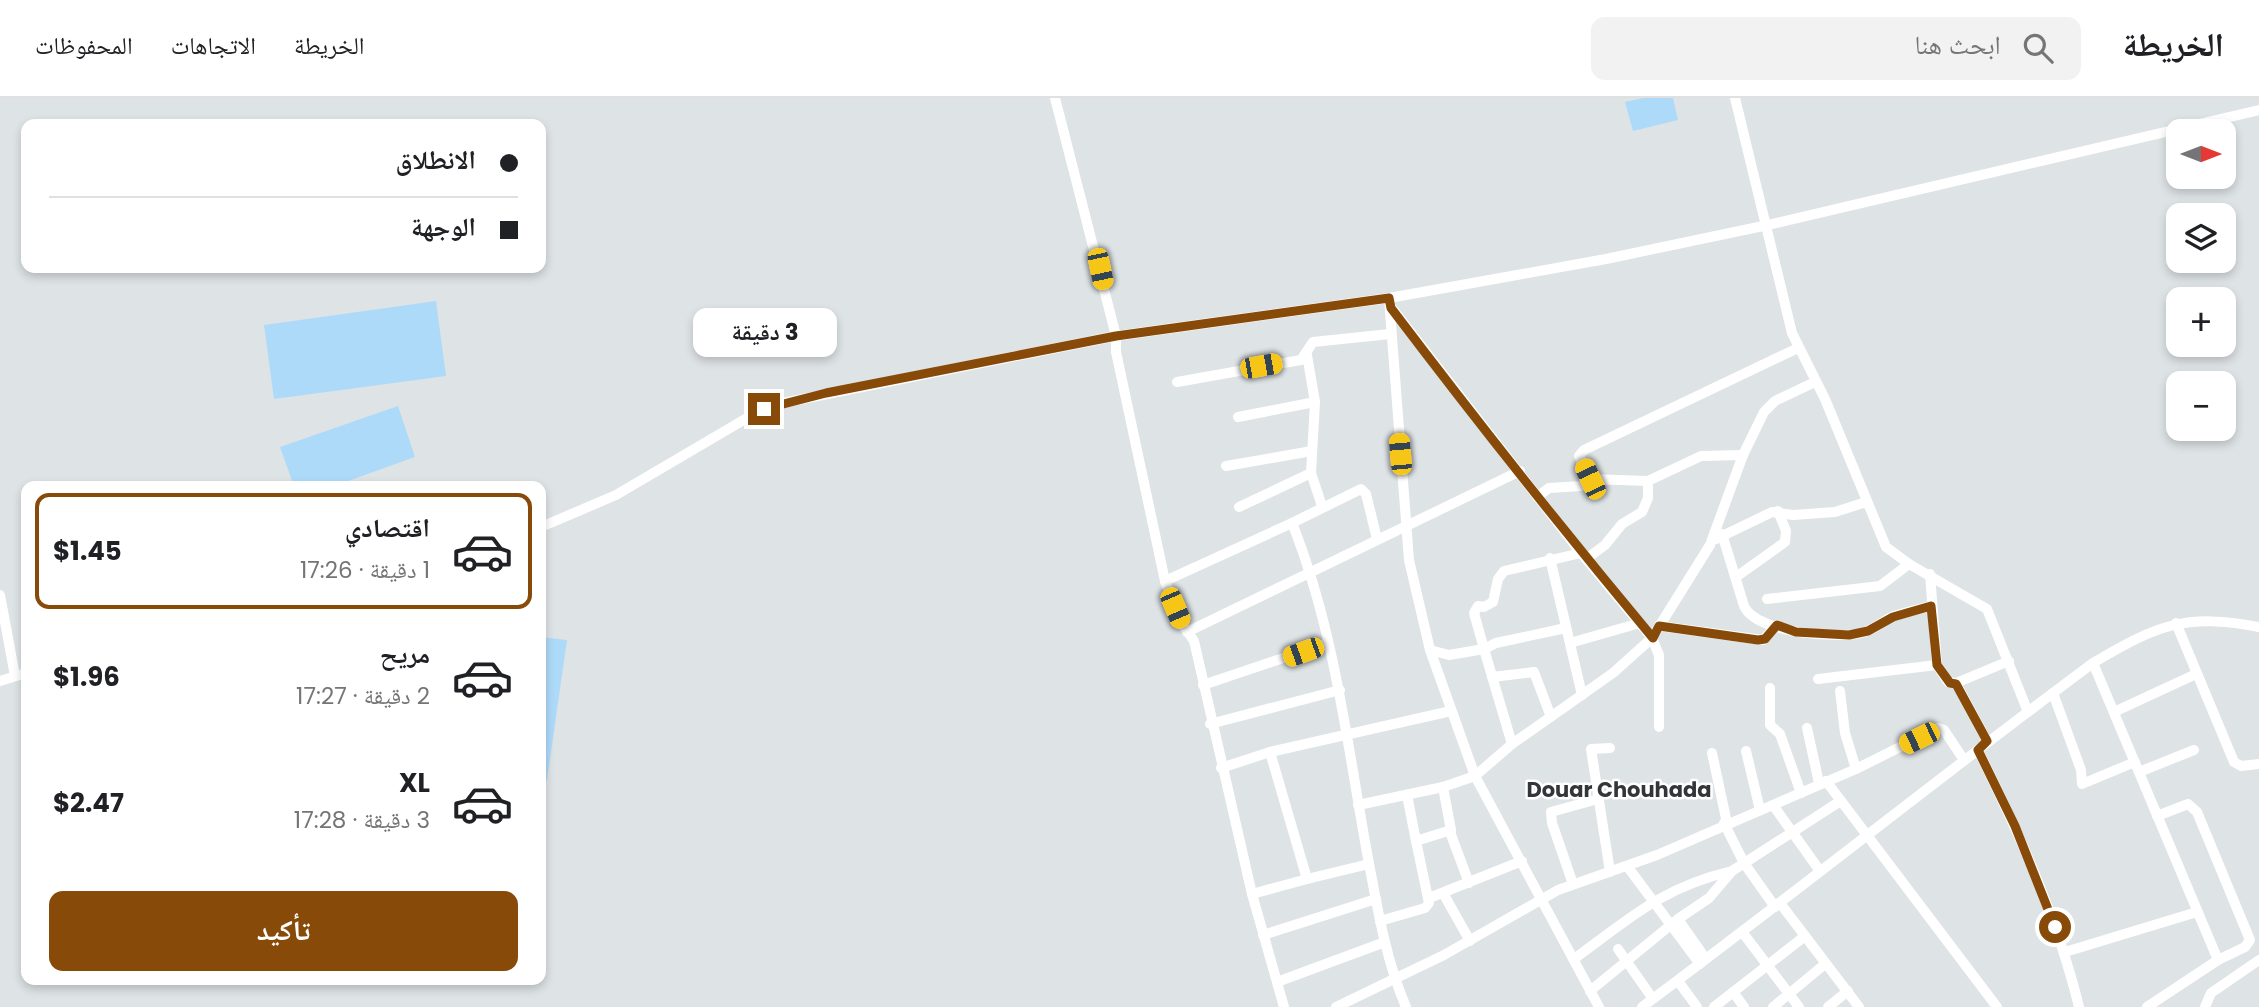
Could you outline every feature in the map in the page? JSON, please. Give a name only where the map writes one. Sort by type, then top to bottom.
[{"type":"street","points":[[1055,98],[1116,336],[1116,352],[1165,581],[1187,632],[1194,640],[1210,724],[1252,894],[1284,1007]]},
{"type":"street","points":[[1735,98],[1798,348],[1825,399],[1886,547],[1909,565],[1930,574],[1987,609],[2028,712]]},
{"type":"street","points":[[546,525],[616,495],[771,406],[1116,336],[1390,303],[1768,225],[2259,110]]},
{"type":"street","points":[[1390,303],[1390,334],[1410,572],[1430,650],[1475,776],[1600,1007]]},
{"type":"street","points":[[1390,303],[1457,395],[1520,471],[1537,498],[1653,638],[1659,655],[1659,727]]},
{"type":"street","points":[[1177,382],[1301,360],[1307,355],[1313,342],[1390,334]]},
{"type":"street","points":[[1590,479],[1579,456],[1584,450],[1798,348]]},
{"type":"street","points":[[1307,355],[1315,402],[1311,473],[1322,506]]},
{"type":"street","points":[[1358,804],[1443,787],[1475,776],[1512,744],[1613,673],[1653,638],[1710,545],[1743,454],[1759,419],[1769,406],[1815,382]]},
{"type":"street","points":[[1238,417],[1315,402]]},
{"type":"street","points":[[1226,466],[1312,451]]},
{"type":"street","points":[[1537,498],[1549,488],[1581,486],[1590,479],[1648,481],[1701,456],[1743,454]]},
{"type":"street","points":[[1187,632],[1520,471]]},
{"type":"street","points":[[1239,507],[1311,473]]},
{"type":"street","points":[[1512,744],[1474,613],[1478,607],[1493,602],[1500,574],[1550,558],[1583,556],[1605,545],[1622,524],[1642,512],[1648,498],[1648,481]]},
{"type":"street","points":[[1165,581],[1292,523],[1358,488],[1363,489],[1377,539]]},
{"type":"street","points":[[1710,545],[1722,534],[1778,511],[1793,514],[1835,512],[1866,502]]},
{"type":"street","points":[[1736,576],[1785,542],[1786,531],[1778,511]]},
{"type":"street","points":[[1292,523],[1311,570],[1340,690],[1345,735],[1380,921],[1394,978],[1406,1007]]},
{"type":"street","points":[[1722,534],[1749,615],[1777,625],[1805,633],[1849,635],[1868,631],[1893,617],[1931,606]]},
{"type":"street","points":[[1550,558],[1582,695]]},
{"type":"street","points":[[1767,598],[1880,586],[1909,565]]},
{"type":"street","points":[[1930,574],[1937,665],[1950,683],[1956,684],[2009,661]]},
{"type":"street","points":[[0,595],[12,677]]},
{"type":"street","points":[[1642,1007],[1743,933],[1987,741],[2093,663],[2145,634],[2176,623],[2211,620],[2259,627]]},
{"type":"street","points":[[1570,643],[1640,623]]},
{"type":"street","points":[[2176,623],[2234,762],[2241,766],[2259,764]]},
{"type":"street","points":[[1659,626],[1763,640],[1777,625]]},
{"type":"street","points":[[1430,650],[1453,655],[1484,649],[1505,640],[1566,628]]},
{"type":"street","points":[[1203,685],[1328,643]]},
{"type":"street","points":[[2093,663],[2218,960]]},
{"type":"street","points":[[1818,679],[1937,665]]},
{"type":"street","points":[[1492,677],[1534,672],[1551,717]]},
{"type":"street","points":[[2114,712],[2196,674]]},
{"type":"street","points":[[1956,684],[1987,741]]},
{"type":"street","points":[[1770,688],[1771,727],[1780,734],[1801,793]]},
{"type":"street","points":[[1210,724],[1340,690]]},
{"type":"street","points":[[1840,691],[1845,733],[1856,769]]},
{"type":"street","points":[[2053,693],[2081,771],[2082,784],[2194,750]]},
{"type":"street","points":[[1221,768],[1270,752],[1451,711]]},
{"type":"street","points":[[1807,728],[1823,782],[1997,1007]]},
{"type":"street","points":[[1336,1007],[1357,1002],[1394,978],[1470,941],[1573,884],[1627,866],[1773,805],[1940,728],[1964,760]]},
{"type":"street","points":[[1610,748],[1591,749],[1610,872]]},
{"type":"street","points":[[1978,750],[2015,826],[2065,952],[2079,1007]]},
{"type":"street","points":[[1746,751],[1760,810]]},
{"type":"street","points":[[1270,752],[1307,878]]},
{"type":"street","points":[[1712,753],[1726,823],[1744,863],[1805,936],[1859,1007]]},
{"type":"street","points":[[1443,787],[1450,832],[1469,883]]},
{"type":"street","points":[[1380,921],[1425,908],[1429,898],[1407,794]]},
{"type":"street","points":[[1573,884],[1552,823],[1551,812],[1598,799]]},
{"type":"street","points":[[1590,991],[1713,894],[1732,871],[1839,802]]},
{"type":"street","points":[[2147,1007],[2218,960],[2245,947],[2249,940],[2197,812],[2188,804],[2157,816]]},
{"type":"street","points":[[1773,805],[1820,871]]},
{"type":"street","points":[[1416,842],[1450,832]]},
{"type":"street","points":[[1429,898],[1522,862]]},
{"type":"street","points":[[1252,894],[1369,863]]},
{"type":"street","points":[[1627,866],[1675,923],[1703,962]]},
{"type":"street","points":[[1574,959],[1654,900],[1686,883],[1732,871]]},
{"type":"street","points":[[1443,892],[1470,941]]},
{"type":"street","points":[[1263,934],[1376,900]]},
{"type":"street","points":[[2065,952],[2197,912]]},
{"type":"street","points":[[1743,933],[1799,1007]]},
{"type":"street","points":[[1714,1007],[1769,967],[1805,936]]},
{"type":"street","points":[[1277,982],[1385,942]]},
{"type":"street","points":[[1618,949],[1653,999]]},
{"type":"street","points":[[2205,1007],[2211,993],[2259,960]]},
{"type":"street","points":[[1773,1007],[1825,964]]},
{"type":"street","points":[[1678,981],[1697,1007]]},
{"type":"street","points":[[1828,1007],[1848,991]]},
{"type":"street","points":[[1734,992],[1744,1007]]},
{"type":"shaded area","points":[[1643,98],[1673,98],[1678,120],[1633,131],[1625,102]]},
{"type":"shaded area","points":[[436,301],[446,376],[274,399],[264,325]]},
{"type":"shaded area","points":[[398,406],[415,457],[348,481],[292,481],[280,447]]},
{"type":"shaded area","points":[[546,638],[567,640],[546,780]]},
{"type":"district","name":"Douar Chouhada","points":[[1619,790]]},
{"type":"route","points":[[764,409],[826,393],[1166,327],[1389,298],[1391,308],[1457,395],[1520,471],[1537,498],[1586,559],[1653,638],[1659,626],[1758,640],[1769,637],[1777,625],[1796,632],[1849,635],[1868,631],[1893,617],[1931,606],[1937,665],[1950,683],[1956,684],[1987,741],[1978,750],[2015,826],[2055,927]]}]
